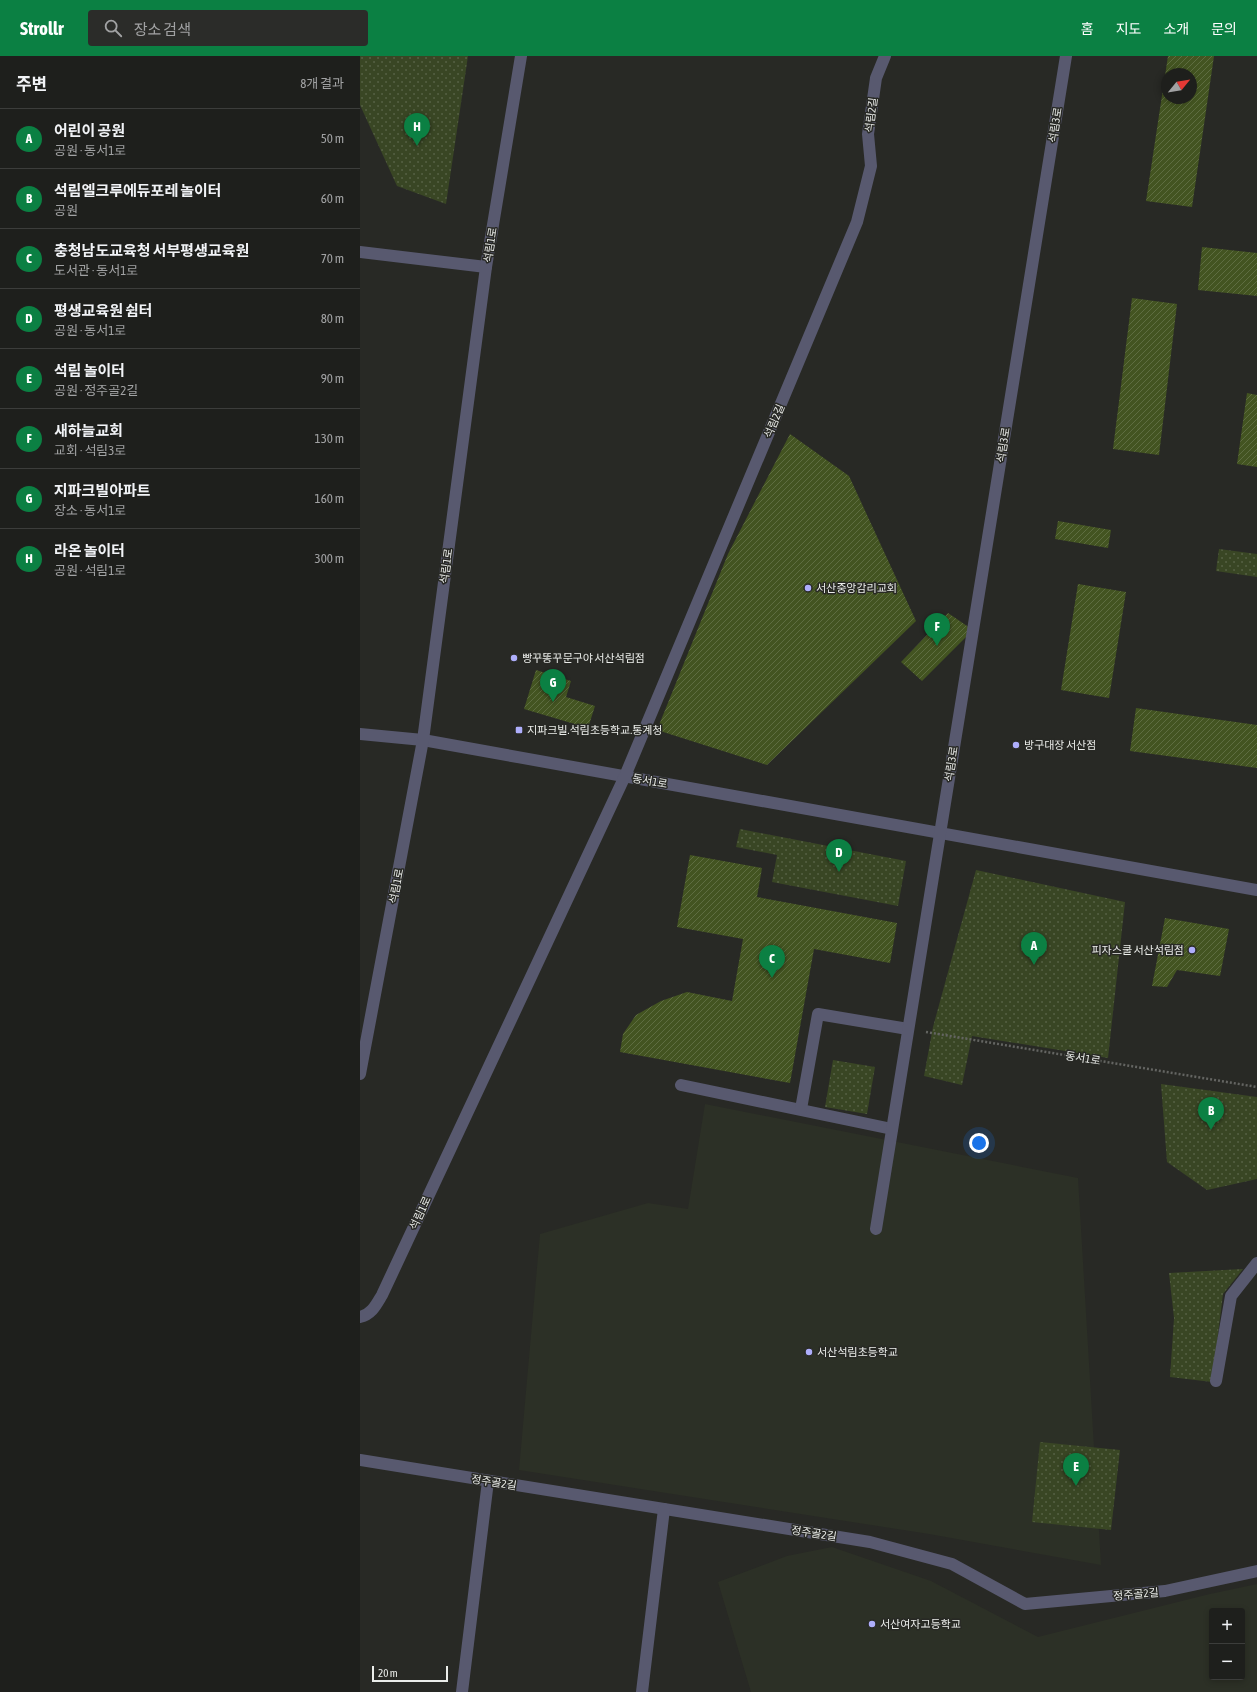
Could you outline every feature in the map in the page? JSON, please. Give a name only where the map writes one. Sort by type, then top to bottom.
[{"type":"street","name":"석림1로","points":[[360,1074],[423,740],[486,267],[521,56]]},
{"type":"street","name":"석림2길","points":[[625,776],[858,222],[871,166],[868,134],[876,78],[885,56]]},
{"type":"street","name":"석림3로","points":[[940,833],[1066,56]]},
{"type":"street","points":[[360,252],[486,267]]},
{"type":"street","name":"동서1로","points":[[360,734],[423,740],[1257,890]]},
{"type":"street","name":"석림1로","points":[[360,1317],[365,1316],[373,1310],[382,1295],[625,776]]},
{"type":"street","points":[[876,1230],[940,833]]},
{"type":"street","points":[[801,1109],[818,1014],[908,1029]]},
{"type":"street","points":[[681,1085],[892,1128]]},
{"type":"street","points":[[1216,1381],[1230,1296],[1257,1263]]},
{"type":"street","name":"정주골2길","points":[[360,1460],[870,1542],[952,1564],[1025,1604],[1164,1591],[1257,1571]]},
{"type":"street","points":[[462,1692],[488,1481]]},
{"type":"street","points":[[642,1692],[664,1509]]},
{"type":"path","name":"동서1로","points":[[908,1029],[1257,1086]]},
{"type":"shaded area","name":"서산석림초등학교","points":[[705,1104],[1078,1178],[1101,1565],[929,1534],[519,1470],[540,1234],[648,1203],[688,1209]]},
{"type":"shaded area","name":"서산여자고등학교","points":[[832,1547],[931,1581],[1038,1637],[1210,1594],[1257,1584],[1257,1692],[751,1692],[718,1582],[787,1556]]},
{"type":"green space","points":[[360,56],[468,56],[446,204],[397,186],[360,105]]},
{"type":"green space","points":[[1219,549],[1257,554],[1257,577],[1216,571]]},
{"type":"green space","points":[[740,829],[906,861],[898,906],[772,882],[777,855],[736,847]]},
{"type":"green space","points":[[976,870],[1125,902],[1108,1058],[972,1036],[962,1085],[924,1076],[933,1027]]},
{"type":"green space","points":[[833,1060],[875,1067],[867,1114],[825,1107]]},
{"type":"green space","points":[[1161,1084],[1257,1097],[1257,1179],[1207,1190],[1167,1162]]},
{"type":"green space","points":[[1243,1269],[1223,1294],[1212,1382],[1170,1377],[1174,1318],[1169,1273]]},
{"type":"green space","points":[[1040,1442],[1120,1450],[1111,1530],[1032,1522]]},
{"type":"building","points":[[1168,56],[1214,56],[1192,207],[1146,201],[1161,102],[1161,104],[1197,104],[1197,68],[1166,68]]},
{"type":"building","points":[[1202,247],[1257,253],[1257,296],[1198,290]]},
{"type":"building","points":[[1132,298],[1177,304],[1159,455],[1113,449]]},
{"type":"building","points":[[1247,393],[1257,395],[1257,467],[1237,464]]},
{"type":"building","name":"서산중앙감리교회","points":[[790,434],[849,476],[916,621],[767,765],[657,730],[728,554]]},
{"type":"building","points":[[1058,521],[1111,530],[1108,548],[1055,539]]},
{"type":"building","points":[[1078,584],[1126,592],[1109,698],[1061,690]]},
{"type":"building","points":[[948,613],[973,630],[922,681],[901,662]]},
{"type":"building","points":[[536,670],[571,681],[566,697],[595,706],[588,728],[524,709]]},
{"type":"building","points":[[1136,708],[1257,725],[1257,768],[1130,751]]},
{"type":"building","points":[[690,855],[762,868],[757,897],[897,923],[890,963],[814,949],[790,1083],[620,1052],[623,1034],[636,1015],[661,1001],[687,992],[732,1001],[743,939],[677,927]]},
{"type":"building","name":"피자스쿨 서산석림점","points":[[1165,918],[1229,929],[1220,976],[1177,970],[1167,987],[1152,986]]},
{"type":"place","name":"라온 놀이터","points":[[417,146]]},
{"type":"place","name":"서산중앙감리교회","points":[[808,588]]},
{"type":"place","name":"새하늘교회","points":[[937,646]]},
{"type":"place","name":"빵꾸똥꾸문구야 서산석림점","points":[[514,658]]},
{"type":"place","name":"지파크빌아파트","points":[[553,702]]},
{"type":"place","name":"지파크빌.석림초등학교.통계청","points":[[519,730]]},
{"type":"place","name":"방구대장 서산점","points":[[1016,745]]},
{"type":"place","name":"평생교육원 쉼터","points":[[839,872]]},
{"type":"place","name":"피자스쿨 서산석림점","points":[[1192,950]]},
{"type":"place","name":"어린이 공원","points":[[1034,965]]},
{"type":"place","name":"충청남도교육청 서부평생교육원","points":[[772,978]]},
{"type":"place","name":"석림엘크루에듀포레 놀이터","points":[[1211,1130]]},
{"type":"place","name":"서산석림초등학교","points":[[809,1352]]},
{"type":"place","name":"석림 놀이터","points":[[1076,1486]]},
{"type":"place","name":"서산여자고등학교","points":[[872,1624]]}]
